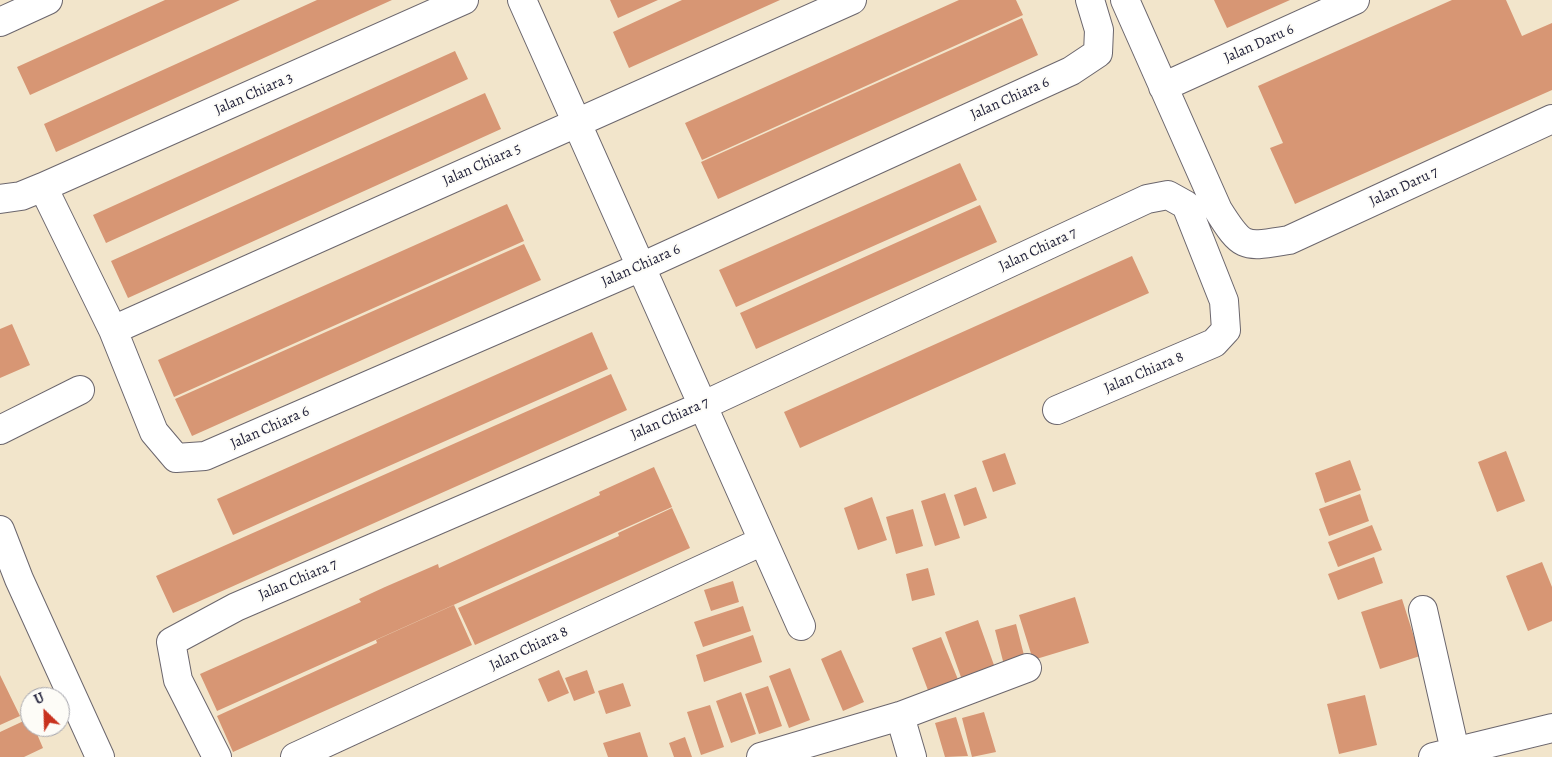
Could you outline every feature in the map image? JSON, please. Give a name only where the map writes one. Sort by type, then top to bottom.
[{"type":"street","points":[[0,22],[48,0]]},
{"type":"street","name":"Jalan Chiara 3","points":[[0,199],[21,196],[43,187],[464,0]]},
{"type":"street","points":[[522,0],[801,626]]},
{"type":"street","name":"Jalan Chiara 5","points":[[113,330],[852,0]]},
{"type":"street","name":"Jalan Chiara 6","points":[[113,330],[154,432],[176,458],[205,456],[640,266],[1071,71],[1098,54],[1099,30],[1090,0]]},
{"type":"street","points":[[1125,0],[1162,87]]},
{"type":"street","name":"Jalan Daru 6","points":[[1162,87],[1355,0]]},
{"type":"street","name":"Jalan Daru 7","points":[[1162,87],[1218,210],[1236,238],[1254,245],[1289,240],[1552,119]]},
{"type":"street","points":[[43,187],[113,330]]},
{"type":"street","name":"Jalan Chiara 8","points":[[1057,410],[1214,343],[1226,330],[1224,301],[1186,205],[1168,195]]},
{"type":"street","name":"Jalan Chiara 7","points":[[217,757],[178,680],[171,642],[236,607],[702,406],[1147,199],[1168,195]]},
{"type":"street","points":[[0,430],[80,390]]},
{"type":"street","points":[[0,530],[10,584],[100,757]]},
{"type":"street","name":"Jalan Chiara 8","points":[[295,757],[763,541]]},
{"type":"street","points":[[1423,610],[1444,754],[1552,728]]},
{"type":"street","points":[[761,757],[900,716],[1027,668]]},
{"type":"street","points":[[900,716],[912,757]]},
{"type":"building","points":[[165,0],[240,0],[30,95],[17,67]]},
{"type":"building","points":[[317,0],[392,0],[56,152],[44,124]]},
{"type":"building","points":[[610,0],[658,0],[618,18]]},
{"type":"building","points":[[682,0],[780,0],[629,68],[613,32]]},
{"type":"building","points":[[959,0],[1016,0],[1023,15],[702,160],[685,123]]},
{"type":"building","points":[[1214,0],[1290,0],[1227,28]]},
{"type":"building","points":[[1452,0],[1506,0],[1522,36],[1552,23],[1552,90],[1295,204],[1270,148],[1283,143],[1258,86]]},
{"type":"building","points":[[1022,18],[1038,55],[718,199],[701,162]]},
{"type":"building","points":[[455,51],[468,79],[106,243],[93,215]]},
{"type":"building","points":[[485,93],[501,129],[128,298],[111,261]]},
{"type":"building","points":[[960,163],[977,200],[736,307],[719,270]]},
{"type":"building","points":[[507,204],[524,241],[174,397],[158,360]]},
{"type":"building","points":[[980,205],[997,242],[756,349],[740,313]]},
{"type":"building","points":[[524,244],[541,280],[192,436],[175,399]]},
{"type":"building","points":[[1132,256],[1149,293],[800,448],[784,412]]},
{"type":"building","points":[[12,324],[30,365],[0,378],[0,329]]},
{"type":"building","points":[[592,332],[608,369],[233,535],[217,499]]},
{"type":"building","points":[[611,374],[627,410],[173,613],[156,576]]},
{"type":"building","points":[[1506,451],[1525,501],[1497,512],[1478,462]]},
{"type":"building","points":[[1005,453],[1016,484],[993,492],[982,461]]},
{"type":"building","points":[[1350,460],[1361,490],[1325,503],[1315,473]]},
{"type":"building","points":[[654,467],[672,507],[217,711],[200,674],[361,602],[359,599],[385,587],[438,564],[439,568],[600,495],[599,492]]},
{"type":"building","points":[[976,487],[987,518],[964,526],[954,495]]},
{"type":"building","points":[[945,493],[960,538],[935,546],[921,501]]},
{"type":"building","points":[[1360,494],[1369,521],[1329,536],[1319,509]]},
{"type":"building","points":[[872,497],[887,540],[858,550],[844,508]]},
{"type":"building","points":[[672,508],[690,548],[475,645],[458,608],[619,536],[618,533]]},
{"type":"building","points":[[913,509],[923,546],[896,554],[886,517]]},
{"type":"building","points":[[1372,525],[1382,550],[1338,567],[1328,542]]},
{"type":"building","points":[[1374,557],[1383,583],[1338,600],[1328,574]]},
{"type":"building","points":[[1542,562],[1552,587],[1552,621],[1528,631],[1506,576]]},
{"type":"building","points":[[928,568],[935,595],[912,601],[906,574]]},
{"type":"building","points":[[733,581],[739,602],[711,611],[704,590]]},
{"type":"building","points":[[1075,597],[1089,643],[1033,660],[1019,615]]},
{"type":"building","points":[[1402,599],[1420,656],[1380,669],[1361,612]]},
{"type":"building","points":[[454,605],[472,645],[233,752],[217,716],[377,643],[376,640]]},
{"type":"building","points":[[743,606],[751,631],[703,647],[694,622]]},
{"type":"building","points":[[978,620],[995,668],[962,680],[945,632]]},
{"type":"building","points":[[1016,624],[1025,659],[1004,665],[995,630]]},
{"type":"building","points":[[753,635],[762,662],[704,682],[696,655]]},
{"type":"building","points":[[941,637],[959,682],[929,693],[912,648]]},
{"type":"building","points":[[841,650],[864,702],[843,711],[821,659]]},
{"type":"building","points":[[790,668],[810,720],[789,728],[769,676]]},
{"type":"building","points":[[559,670],[569,693],[548,702],[538,679]]},
{"type":"building","points":[[587,670],[595,693],[574,701],[565,678]]},
{"type":"building","points":[[0,675],[20,716],[0,725]]},
{"type":"building","points":[[623,683],[631,706],[606,714],[598,691]]},
{"type":"building","points":[[768,686],[782,726],[759,734],[745,694]]},
{"type":"building","points":[[741,692],[756,734],[731,743],[716,701]]},
{"type":"building","points":[[1365,695],[1377,745],[1339,754],[1327,704]]},
{"type":"building","points":[[710,705],[724,747],[701,755],[687,712]]},
{"type":"building","points":[[984,712],[996,752],[972,757],[962,718]]},
{"type":"building","points":[[956,717],[968,756],[945,757],[935,723]]},
{"type":"building","points":[[20,723],[20,737],[38,737],[43,748],[24,757],[0,757],[0,732]]},
{"type":"building","points":[[640,732],[648,757],[608,757],[603,743]]},
{"type":"building","points":[[685,737],[692,757],[674,757],[669,743]]}]
